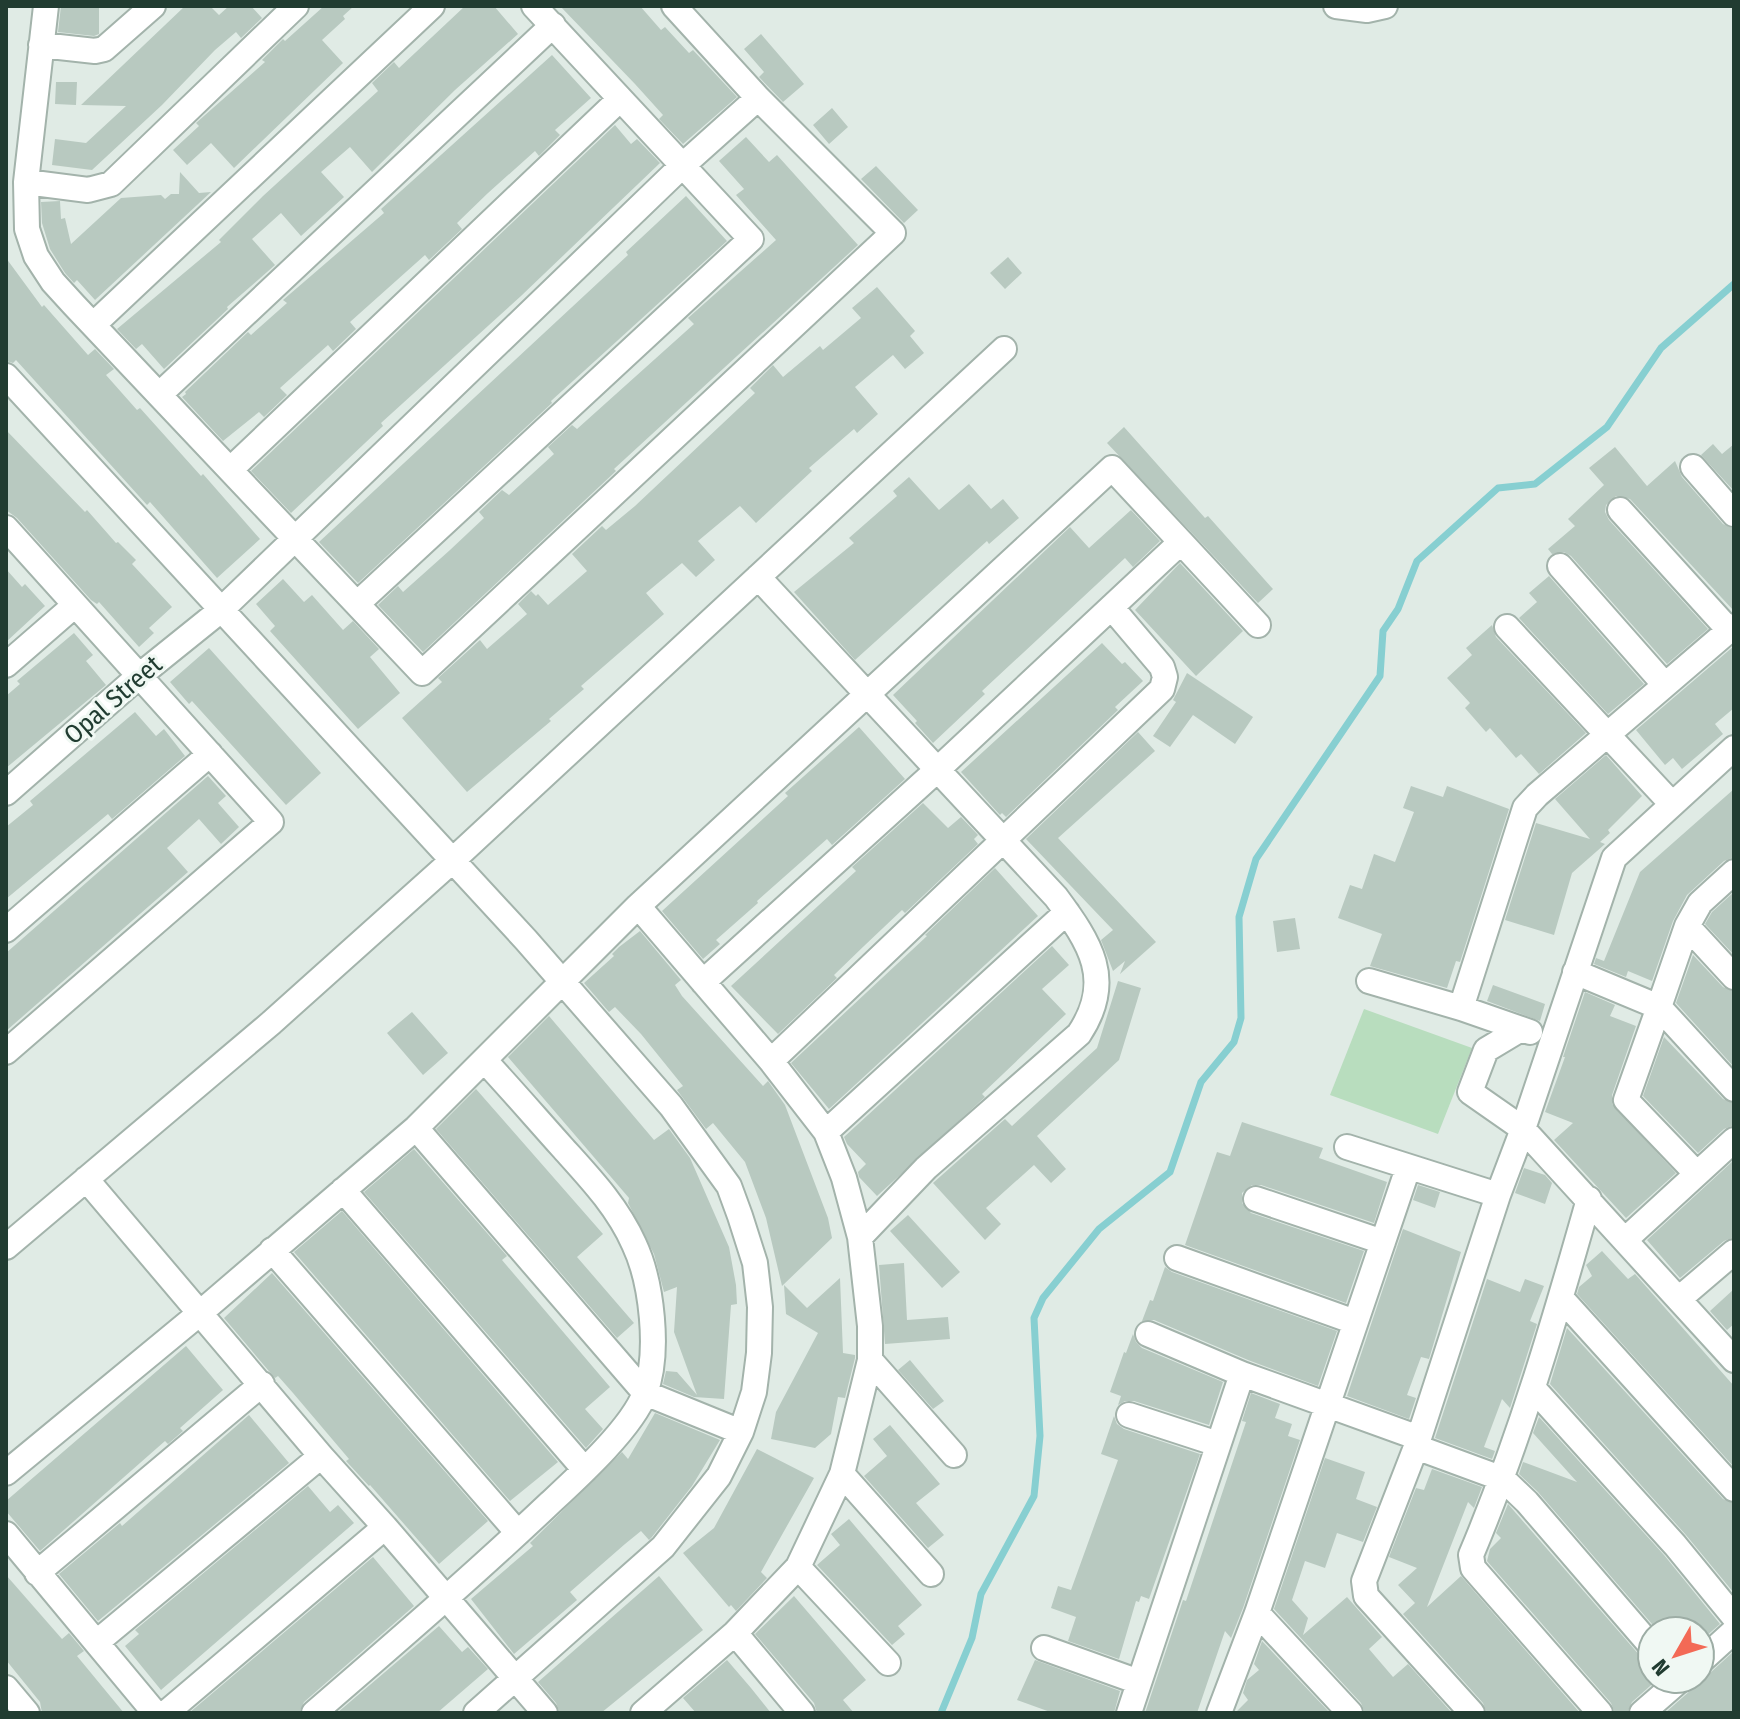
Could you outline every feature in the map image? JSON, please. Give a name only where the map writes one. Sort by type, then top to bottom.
[{"type":"street","points":[[46,6],[26,182],[27,229],[36,256],[53,282],[422,673],[893,233],[758,98],[674,6]]},
{"type":"street","points":[[41,45],[95,51],[104,49],[153,6]]},
{"type":"street","points":[[26,182],[88,190],[111,184],[296,6]]},
{"type":"street","points":[[93,325],[432,6]]},
{"type":"street","points":[[358,603],[751,239],[534,6]]},
{"type":"street","points":[[1336,6],[1367,10],[1385,6]]},
{"type":"street","points":[[160,394],[553,25]]},
{"type":"street","name":"Opal Street","points":[[6,793],[139,676],[221,610],[682,166],[758,98]]},
{"type":"street","points":[[231,469],[619,100]]},
{"type":"street","points":[[6,1247],[271,1023],[453,860],[1004,349]]},
{"type":"street","points":[[6,376],[453,860],[671,1106],[729,1186],[755,1263],[760,1307],[754,1392],[741,1432],[719,1476],[663,1547],[476,1713]]},
{"type":"street","points":[[1693,467],[1734,514]]},
{"type":"street","points":[[6,1473],[200,1313],[416,1128],[638,906],[1112,468],[1258,625]]},
{"type":"street","points":[[1461,1008],[1525,808],[1732,628],[1620,510]]},
{"type":"street","points":[[6,528],[271,822],[6,1052]]},
{"type":"street","points":[[703,982],[936,771],[1181,542]]},
{"type":"street","points":[[1560,566],[1665,685]]},
{"type":"street","points":[[758,577],[1067,912],[1095,959],[1096,995],[1086,1024],[1079,1034],[926,1168],[860,1237]]},
{"type":"street","points":[[6,665],[75,605]]},
{"type":"street","points":[[771,1061],[1162,689],[1165,677],[1162,667],[1112,608]]},
{"type":"street","points":[[1507,627],[1671,803]]},
{"type":"street","points":[[1472,1713],[1366,1596],[1364,1581],[1418,1443],[1498,1195],[1614,858],[1734,748]]},
{"type":"street","points":[[6,930],[210,754]]},
{"type":"street","points":[[1696,1173],[1626,1100],[1687,926],[1700,903],[1734,872]]},
{"type":"street","points":[[638,906],[771,1061],[826,1132],[844,1178],[860,1237],[870,1326],[870,1360],[842,1474],[798,1567],[669,1705],[643,1713]]},
{"type":"street","points":[[826,1132],[1067,912]]},
{"type":"street","points":[[1687,926],[1734,977]]},
{"type":"street","points":[[1575,972],[1659,1007],[1734,1089]]},
{"type":"street","points":[[1369,981],[1553,1040]]},
{"type":"street","points":[[1521,1029],[1486,1050],[1470,1092],[1523,1129],[1734,1360]]},
{"type":"street","points":[[314,1713],[445,1599],[585,1470],[620,1431],[645,1393],[651,1361],[651,1314],[647,1280],[636,1246],[620,1216],[602,1192],[485,1061]]},
{"type":"street","points":[[416,1128],[645,1393],[741,1432]]},
{"type":"street","points":[[1626,1239],[1734,1140]]},
{"type":"street","points":[[1347,1147],[1498,1195]]},
{"type":"street","points":[[1228,1708],[1257,1613],[1408,1168]]},
{"type":"street","points":[[86,1179],[545,1713]]},
{"type":"street","points":[[343,1190],[585,1470]]},
{"type":"street","points":[[1256,1199],[1383,1242]]},
{"type":"street","points":[[1589,1199],[1503,1479],[1471,1555],[1473,1568],[1600,1713]]},
{"type":"street","points":[[272,1250],[518,1533]]},
{"type":"street","points":[[1680,1298],[1734,1252]]},
{"type":"street","points":[[1177,1258],[1355,1322]]},
{"type":"street","points":[[1561,1298],[1734,1489]]},
{"type":"street","points":[[1148,1334],[1242,1374],[1327,1404],[1503,1479],[1527,1502],[1636,1628]]},
{"type":"street","points":[[870,1360],[954,1455]]},
{"type":"street","points":[[1129,1713],[1242,1374]]},
{"type":"street","points":[[37,1573],[262,1384]]},
{"type":"street","points":[[1533,1388],[1675,1545],[1734,1617]]},
{"type":"street","points":[[1129,1415],[1218,1444]]},
{"type":"street","points":[[97,1642],[321,1456]]},
{"type":"street","points":[[842,1474],[931,1574]]},
{"type":"street","points":[[166,1713],[385,1527]]},
{"type":"street","points":[[6,1534],[155,1713]]},
{"type":"street","points":[[798,1567],[888,1663]]},
{"type":"street","points":[[1257,1613],[1350,1713]]},
{"type":"street","points":[[1716,1647],[1734,1631]]},
{"type":"street","points":[[735,1633],[802,1713]]},
{"type":"street","points":[[1044,1648],[1139,1682]]},
{"type":"street","points":[[6,1688],[27,1713]]},
{"type":"street","points":[[1642,1713],[1663,1695]]},
{"type":"green space","points":[[1364,1009],[1472,1048],[1438,1134],[1330,1095]]},
{"type":"building","points":[[61,6],[99,6],[99,34],[58,32]]},
{"type":"building","points":[[185,6],[210,6],[219,15],[229,6],[251,6],[262,18],[241,38],[236,32],[215,50],[92,170],[52,165],[55,139],[86,143],[126,106],[81,105]]},
{"type":"building","points":[[324,6],[354,6],[322,40],[343,63],[234,168],[211,143],[187,165],[173,150],[199,126],[196,123],[265,62],[262,60],[283,39],[285,41]]},
{"type":"building","points":[[465,6],[494,6],[518,34],[455,90],[372,172],[350,147],[321,172],[344,197],[301,236],[281,213],[252,239],[275,265],[164,369],[142,344],[136,349],[117,329],[221,242],[219,240],[263,196],[378,91],[372,83],[394,62],[399,68]]},
{"type":"building","points":[[560,6],[640,6],[661,30],[665,27],[689,53],[693,50],[737,97],[683,144],[659,119],[663,115]]},
{"type":"building","points":[[761,34],[804,84],[783,102],[759,77],[764,72],[744,49]]},
{"type":"building","points":[[552,55],[591,98],[555,130],[560,135],[539,156],[535,151],[488,193],[457,223],[462,229],[429,260],[425,255],[350,322],[356,329],[333,351],[328,345],[280,388],[287,395],[264,417],[259,412],[223,441],[182,397],[185,392],[248,332],[251,335],[287,303],[283,300],[384,213],[381,209]]},
{"type":"building","points":[[56,82],[77,82],[76,105],[55,104]]},
{"type":"building","points":[[832,108],[848,127],[829,144],[813,125]]},
{"type":"building","points":[[615,125],[631,144],[637,139],[660,163],[521,296],[381,423],[383,426],[291,513],[251,471]]},
{"type":"building","points":[[746,137],[769,162],[777,155],[858,245],[614,469],[616,471],[423,652],[378,605],[398,586],[403,592],[450,550],[484,518],[479,512],[502,490],[509,495],[554,454],[548,447],[572,425],[577,429],[694,324],[688,318],[776,240],[736,195],[744,189],[719,161]]},
{"type":"building","points":[[876,166],[918,210],[904,223],[861,179]]},
{"type":"building","points":[[180,172],[199,193],[211,192],[95,300],[77,280],[74,283],[65,273],[50,249],[42,223],[41,202],[60,201],[61,219],[65,218],[71,244],[121,198],[161,195],[165,199],[171,194],[179,194]]},
{"type":"building","points":[[686,196],[727,241],[358,583],[319,542],[628,255],[626,252]]},
{"type":"building","points":[[1008,257],[1022,273],[1005,289],[990,273]]},
{"type":"building","points":[[6,258],[42,307],[44,305],[88,355],[95,349],[114,369],[106,375],[201,476],[203,474],[260,539],[217,578],[16,360],[13,363],[6,361]]},
{"type":"building","points":[[877,287],[915,331],[910,336],[924,353],[905,369],[893,355],[855,387],[878,414],[857,433],[854,429],[809,468],[812,471],[756,523],[740,506],[698,541],[715,560],[696,577],[682,563],[646,593],[664,614],[581,686],[584,689],[549,719],[551,721],[467,792],[402,718],[442,682],[438,678],[480,640],[487,649],[527,614],[518,604],[531,591],[548,605],[587,571],[572,554],[602,526],[606,530],[635,506],[755,393],[750,388],[773,365],[783,377],[820,346],[823,350],[861,318],[852,308]]},
{"type":"building","points":[[1124,427],[1273,589],[1258,603],[1107,443]]},
{"type":"building","points":[[6,430],[136,560],[132,564],[172,607],[149,628],[154,633],[139,647],[99,602],[97,604],[91,600],[17,518],[6,510]]},
{"type":"building","points":[[1713,444],[1722,454],[1734,444],[1734,491],[1701,455]]},
{"type":"building","points":[[1615,447],[1647,486],[1675,461],[1682,477],[1723,524],[1734,529],[1734,611],[1630,499],[1616,496],[1606,505],[1609,520],[1708,629],[1667,664],[1571,556],[1564,552],[1552,554],[1548,549],[1575,526],[1568,519],[1604,485],[1589,468]]},
{"type":"building","points":[[909,477],[939,510],[969,484],[991,509],[1003,499],[1019,518],[989,544],[987,541],[855,660],[794,592],[854,543],[849,538],[897,496],[893,491]]},
{"type":"building","points":[[1131,510],[1160,541],[1133,567],[1125,558],[982,691],[985,694],[933,743],[893,695],[1070,527],[1089,548]]},
{"type":"building","points":[[1180,563],[1243,631],[1196,676],[1135,610]]},
{"type":"building","points":[[6,569],[45,606],[6,642]]},
{"type":"building","points":[[1549,576],[1644,684],[1608,714],[1519,618],[1537,602],[1529,593]]},
{"type":"building","points":[[283,579],[304,602],[312,595],[343,630],[353,621],[379,649],[370,657],[400,693],[358,729],[270,631],[275,626],[256,604]]},
{"type":"building","points":[[1492,625],[1496,637],[1586,733],[1539,774],[1521,754],[1516,758],[1490,728],[1486,732],[1465,708],[1470,703],[1447,678],[1472,655],[1466,648]]},
{"type":"building","points":[[74,633],[93,655],[86,661],[106,685],[6,768],[6,696],[20,684],[17,681]]},
{"type":"building","points":[[1102,643],[1143,681],[1115,707],[1118,710],[1006,817],[1002,813],[1000,815],[961,772]]},
{"type":"building","points":[[1734,646],[1734,708],[1715,724],[1723,734],[1682,769],[1673,758],[1665,765],[1636,730]]},
{"type":"building","points":[[209,648],[321,773],[286,805],[192,701],[189,704],[170,682]]},
{"type":"building","points":[[1187,673],[1253,717],[1235,744],[1193,715],[1170,747],[1153,736],[1176,702],[1173,700]]},
{"type":"building","points":[[135,712],[156,736],[164,729],[185,756],[112,819],[108,814],[6,899],[6,827],[33,805],[30,801]]},
{"type":"building","points":[[859,727],[905,779],[832,845],[827,839],[757,901],[716,940],[720,944],[703,959],[662,911]]},
{"type":"building","points":[[1138,732],[1155,751],[1058,838],[1156,942],[1120,974],[1125,961],[1113,971],[1101,940],[1113,930],[1026,839]]},
{"type":"building","points":[[1606,755],[1642,796],[1608,830],[1610,833],[1600,842],[1605,844],[1572,873],[1554,935],[1505,920],[1536,823],[1590,839],[1555,799]]},
{"type":"building","points":[[208,776],[226,796],[218,803],[239,827],[221,844],[199,819],[167,848],[188,872],[6,1031],[6,953]]},
{"type":"building","points":[[1411,786],[1443,797],[1447,786],[1509,809],[1460,962],[1456,961],[1447,988],[1370,966],[1382,934],[1338,918],[1350,885],[1362,889],[1374,854],[1395,862],[1414,812],[1403,808]]},
{"type":"building","points":[[1734,789],[1734,857],[1724,861],[1687,895],[1673,921],[1652,981],[1628,971],[1626,977],[1594,964],[1596,958],[1604,961],[1640,872]]},
{"type":"building","points":[[923,803],[948,828],[961,817],[978,835],[974,839],[978,844],[905,913],[902,910],[864,946],[834,975],[837,978],[778,1034],[731,986],[856,871],[852,867]]},
{"type":"building","points":[[995,868],[1038,916],[829,1109],[791,1063]]},
{"type":"building","points":[[1734,892],[1734,955],[1705,924],[1712,912]]},
{"type":"building","points":[[1295,918],[1300,949],[1277,952],[1273,921]]},
{"type":"building","points":[[640,931],[681,980],[675,985],[682,996],[763,1086],[768,1081],[785,1105],[828,1218],[832,1238],[782,1286],[766,1218],[745,1162],[713,1123],[706,1129],[677,1090],[683,1086],[641,1034],[615,1007],[609,1012],[584,983],[614,956],[612,954],[619,947]]},
{"type":"building","points":[[1052,946],[1069,965],[1042,989],[1066,1014],[982,1094],[985,1097],[877,1196],[859,1177],[858,1172],[866,1164],[844,1137]]},
{"type":"building","points":[[1693,955],[1723,987],[1734,992],[1734,1067],[1676,1003]]},
{"type":"building","points":[[1118,981],[1141,988],[1119,1060],[1037,1136],[1066,1169],[1051,1183],[1034,1165],[986,1208],[1001,1224],[985,1240],[933,1183],[1005,1119],[1012,1126],[1097,1048]]},
{"type":"building","points":[[1493,985],[1545,1004],[1540,1021],[1487,1001]]},
{"type":"building","points":[[1585,992],[1615,1005],[1610,1016],[1636,1026],[1612,1095],[1612,1104],[1676,1173],[1626,1218],[1554,1140],[1573,1123],[1545,1112]]},
{"type":"building","points":[[412,1012],[448,1053],[423,1075],[387,1033]]},
{"type":"building","points":[[549,1016],[654,1140],[669,1129],[690,1158],[729,1247],[736,1285],[737,1304],[731,1305],[724,1399],[694,1397],[663,1384],[666,1371],[677,1372],[697,1395],[674,1332],[677,1287],[664,1292],[654,1254],[628,1203],[629,1198],[508,1057]]},
{"type":"building","points":[[1664,1037],[1723,1099],[1734,1104],[1734,1125],[1724,1129],[1698,1153],[1643,1096]]},
{"type":"building","points":[[476,1089],[603,1234],[577,1257],[634,1323],[617,1338],[436,1129]]},
{"type":"building","points":[[1242,1122],[1323,1148],[1319,1158],[1387,1182],[1374,1223],[1261,1185],[1252,1185],[1242,1193],[1242,1203],[1251,1213],[1364,1251],[1346,1303],[1185,1245],[1217,1152],[1230,1156]]},
{"type":"building","points":[[414,1149],[507,1256],[502,1260],[610,1387],[585,1409],[603,1429],[586,1448],[364,1192]]},
{"type":"building","points":[[1734,1160],[1734,1237],[1724,1241],[1680,1278],[1647,1240]]},
{"type":"building","points":[[1524,1168],[1545,1175],[1552,1183],[1545,1204],[1515,1193]]},
{"type":"building","points":[[1418,1185],[1440,1192],[1435,1208],[1413,1200]]},
{"type":"building","points":[[342,1211],[558,1462],[510,1501],[294,1252]]},
{"type":"building","points":[[908,1215],[960,1272],[942,1288],[890,1231]]},
{"type":"building","points":[[1403,1229],[1461,1252],[1429,1359],[1421,1357],[1407,1395],[1416,1398],[1409,1419],[1347,1396]]},
{"type":"building","points":[[1602,1251],[1628,1279],[1635,1274],[1734,1386],[1734,1467],[1577,1294],[1579,1287],[1592,1276],[1586,1265]]},
{"type":"building","points":[[904,1263],[907,1320],[948,1317],[950,1339],[885,1344],[879,1265]]},
{"type":"building","points":[[1165,1267],[1337,1331],[1318,1386],[1154,1320],[1142,1321]]},
{"type":"building","points":[[272,1273],[488,1521],[439,1564],[346,1461],[349,1459],[293,1393],[278,1376],[275,1378],[224,1318]]},
{"type":"building","points":[[840,1278],[843,1353],[855,1355],[855,1358],[845,1398],[838,1397],[831,1434],[815,1448],[771,1439],[776,1412],[818,1333],[786,1314],[784,1285],[807,1308]]},
{"type":"building","points":[[1487,1279],[1520,1292],[1525,1279],[1544,1286],[1530,1321],[1537,1324],[1510,1408],[1502,1399],[1484,1447],[1495,1451],[1492,1459],[1435,1438]]},
{"type":"building","points":[[1734,1289],[1734,1324],[1727,1330],[1710,1311]]},
{"type":"building","points":[[1567,1328],[1723,1499],[1734,1504],[1734,1593],[1550,1384]]},
{"type":"building","points":[[1133,1334],[1142,1348],[1223,1382],[1209,1425],[1134,1401],[1118,1405],[1121,1396],[1110,1392]]},
{"type":"building","points":[[186,1346],[223,1390],[180,1428],[183,1431],[168,1444],[165,1441],[40,1551],[6,1511],[6,1501]]},
{"type":"building","points":[[910,1360],[944,1401],[933,1409],[898,1370]]},
{"type":"building","points":[[1251,1393],[1280,1404],[1275,1418],[1292,1424],[1288,1436],[1300,1440],[1243,1608],[1231,1638],[1225,1631],[1197,1713],[1145,1713],[1246,1422],[1242,1421]]},
{"type":"building","points":[[655,1413],[720,1440],[692,1486],[652,1537],[649,1540],[641,1531],[625,1544],[570,1592],[577,1600],[514,1654],[471,1599],[533,1546],[530,1543],[622,1452],[628,1459]]},
{"type":"building","points":[[249,1415],[289,1463],[98,1621],[59,1574],[120,1523],[122,1526]]},
{"type":"building","points":[[1114,1416],[1117,1424],[1124,1429],[1200,1454],[1149,1599],[1141,1596],[1139,1602],[1136,1601],[1119,1659],[1068,1641],[1076,1617],[1051,1608],[1058,1586],[1071,1590],[1118,1460],[1101,1454]]},
{"type":"building","points":[[1539,1417],[1664,1555],[1713,1615],[1644,1615],[1519,1474],[1523,1462],[1577,1482],[1533,1433]]},
{"type":"building","points":[[890,1425],[940,1484],[916,1503],[944,1535],[928,1548],[864,1476],[887,1456],[873,1439]]},
{"type":"building","points":[[757,1449],[814,1478],[761,1572],[767,1578],[736,1611],[731,1605],[729,1607],[683,1553],[714,1528]]},
{"type":"building","points":[[1325,1458],[1365,1472],[1356,1499],[1377,1507],[1363,1542],[1337,1533],[1325,1568],[1305,1561],[1292,1600],[1308,1618],[1303,1635],[1347,1597],[1382,1637],[1369,1649],[1393,1677],[1408,1664],[1452,1713],[1365,1713],[1361,1703],[1274,1609]]},
{"type":"building","points":[[1432,1469],[1482,1487],[1474,1508],[1468,1502],[1427,1607],[1461,1576],[1580,1713],[1487,1713],[1483,1703],[1403,1614],[1415,1603],[1398,1585],[1417,1568],[1389,1557],[1416,1488],[1424,1490]]},
{"type":"building","points":[[308,1486],[330,1512],[338,1505],[354,1523],[161,1690],[125,1646],[139,1634],[135,1630]]},
{"type":"building","points":[[1508,1504],[1636,1651],[1636,1695],[1640,1695],[1627,1713],[1615,1713],[1611,1703],[1487,1561],[1490,1549],[1501,1538],[1496,1533]]},
{"type":"building","points":[[849,1519],[922,1605],[898,1626],[905,1634],[892,1645],[817,1565],[840,1545],[831,1534]]},
{"type":"building","points":[[373,1557],[414,1606],[304,1702],[299,1713],[189,1713]]},
{"type":"building","points":[[6,1575],[62,1639],[69,1633],[84,1651],[77,1656],[124,1713],[42,1713],[40,1702],[6,1660]]},
{"type":"building","points":[[659,1576],[703,1630],[601,1713],[560,1713],[556,1703],[538,1682]]},
{"type":"building","points":[[794,1596],[866,1680],[843,1700],[854,1713],[817,1713],[814,1703],[755,1634]]},
{"type":"building","points":[[439,1626],[462,1652],[468,1647],[488,1669],[437,1713],[337,1713]]},
{"type":"building","points":[[1262,1641],[1330,1713],[1235,1713],[1248,1700],[1243,1693],[1247,1680],[1259,1670],[1254,1664]]},
{"type":"building","points":[[1734,1651],[1734,1713],[1665,1713],[1685,1695],[1716,1695],[1716,1668]]},
{"type":"building","points":[[727,1660],[771,1713],[696,1713],[683,1698]]},
{"type":"building","points":[[1035,1660],[1120,1691],[1114,1713],[1053,1713],[1017,1700]]},
{"type":"waterway","points":[[941,1713],[972,1638],[981,1594],[1034,1496],[1040,1436],[1034,1318],[1043,1298],[1099,1229],[1170,1172],[1201,1082],[1234,1042],[1241,1018],[1239,917],[1256,859],[1380,676],[1383,631],[1398,609],[1417,561],[1498,488],[1535,484],[1607,427],[1661,348],[1734,284]]}]
